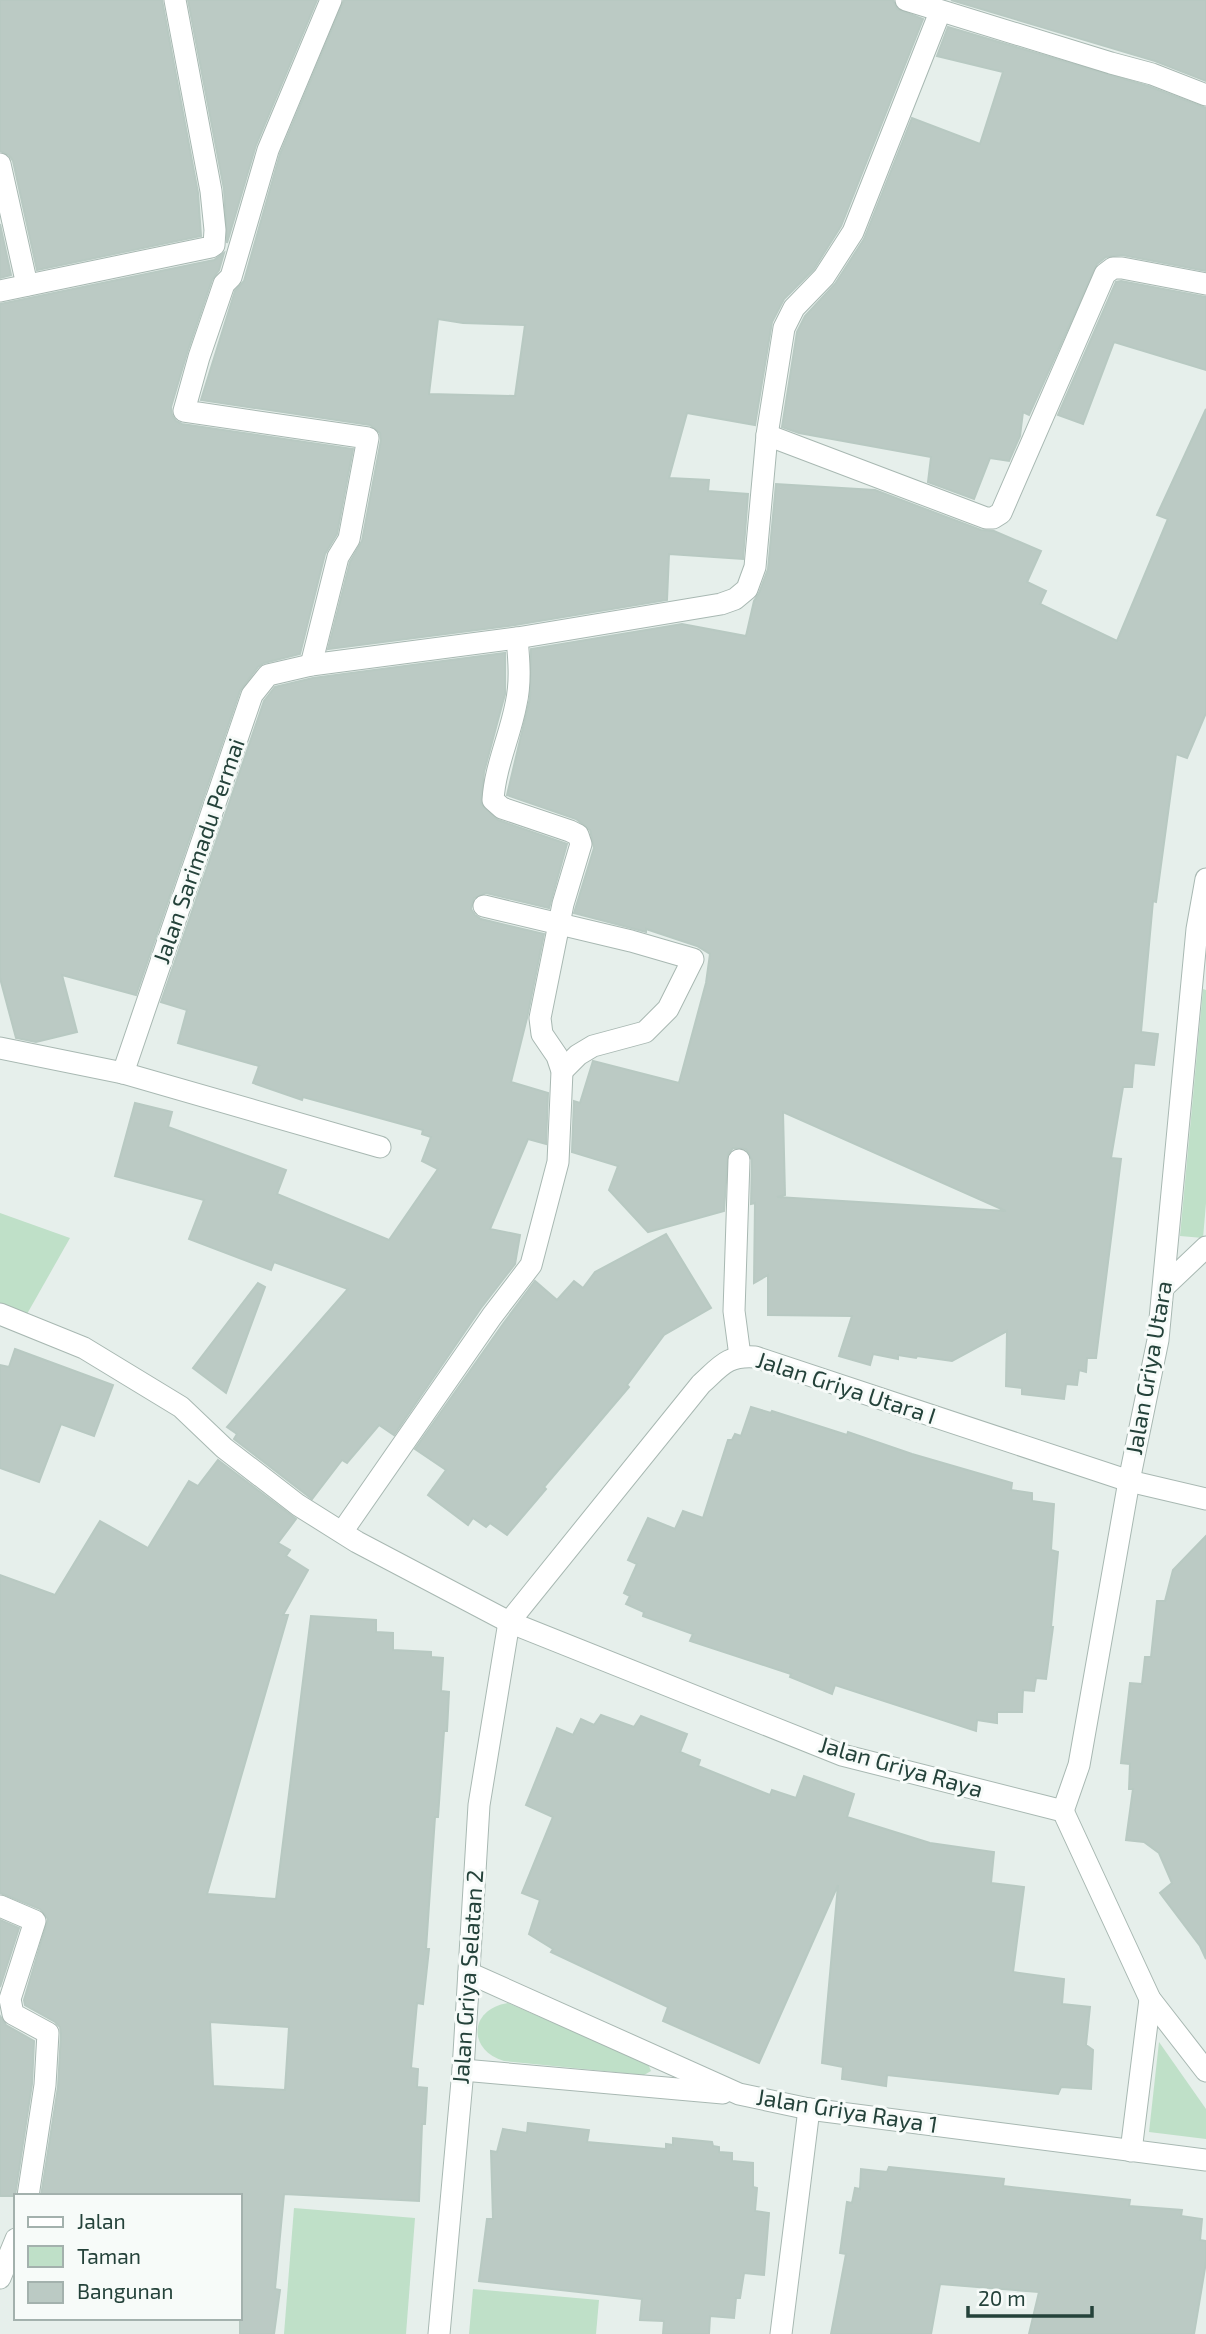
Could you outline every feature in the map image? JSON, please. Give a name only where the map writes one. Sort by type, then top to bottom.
[{"type":"street","points":[[0,291],[214,245],[211,191],[175,0]]},
{"type":"street","points":[[311,665],[338,557],[349,539],[368,438],[184,411],[224,284],[231,277],[268,150],[331,0]]},
{"type":"street","points":[[906,0],[1153,74],[1206,95]]},
{"type":"street","name":"Jalan Sarimadu Permai","points":[[124,1073],[252,695],[268,675],[311,665],[517,638],[721,604],[735,599],[747,589],[755,567],[767,435],[784,328],[794,308],[824,277],[853,232],[940,12]]},
{"type":"street","points":[[0,164],[27,285]]},
{"type":"street","points":[[767,435],[986,518],[993,518],[1001,513],[1105,274],[1113,268],[1122,268],[1206,284]]},
{"type":"street","points":[[342,1532],[492,1316],[531,1265],[558,1162],[562,1072],[557,1056],[542,1034],[540,1018],[572,869],[581,844],[578,835],[502,808],[494,800],[494,784],[516,703],[520,671],[517,638]]},
{"type":"street","name":"Jalan Griya Utara","points":[[1063,1811],[1079,1765],[1129,1480],[1158,1340],[1206,879]]},
{"type":"street","points":[[484,906],[560,923],[693,959],[668,1009],[645,1032],[593,1046],[578,1055],[562,1072]]},
{"type":"street","points":[[0,1048],[124,1073],[380,1147]]},
{"type":"street","points":[[739,1160],[734,1311],[740,1356]]},
{"type":"street","points":[[1164,1287],[1206,1247]]},
{"type":"street","name":"Jalan Griya Raya","points":[[0,1314],[83,1348],[181,1407],[224,1448],[298,1505],[377,1553],[509,1622],[842,1755],[1063,1811]]},
{"type":"street","name":"Jalan Griya Utara I","points":[[509,1622],[701,1384],[728,1360],[740,1356],[755,1357],[1129,1480],[1206,1499]]},
{"type":"street","name":"Jalan Griya Selatan 2","points":[[439,2334],[463,2070],[479,1805],[509,1622]]},
{"type":"street","points":[[1063,1811],[1150,1999],[1206,2071]]},
{"type":"street","points":[[0,1906],[36,1921],[10,1999],[13,2014],[48,2033],[45,2085],[28,2194]]},
{"type":"street","name":"Jalan Griya Raya 1","points":[[469,1973],[740,2094],[809,2109],[1206,2160]]},
{"type":"street","points":[[1131,2151],[1150,1999]]},
{"type":"street","points":[[463,2070],[740,2094]]},
{"type":"street","points":[[781,2334],[809,2109]]},
{"type":"street","points":[[0,2277],[14,2244]]},
{"type":"green space","points":[[1203,989],[1206,990],[1206,1203],[1203,1238],[1180,1236]]},
{"type":"green space","points":[[0,1213],[70,1238],[27,1314],[0,1303]]},
{"type":"green space","points":[[508,2003],[648,2064],[651,2071],[644,2075],[504,2061],[492,2056],[484,2048],[477,2030],[486,2013]]},
{"type":"green space","points":[[1159,2042],[1206,2109],[1206,2139],[1149,2132]]},
{"type":"green space","points":[[294,2208],[415,2218],[406,2334],[284,2334]]},
{"type":"green space","points":[[473,2289],[599,2300],[596,2334],[469,2334]]},
{"type":"building","points":[[0,0],[162,0],[198,193],[201,236],[37,270],[13,161],[9,155],[0,151]]},
{"type":"building","points":[[188,0],[317,0],[256,145],[227,243],[224,189]]},
{"type":"building","points":[[344,0],[893,0],[897,9],[923,19],[841,226],[814,269],[784,299],[772,322],[755,425],[687,413],[669,478],[709,480],[708,491],[748,494],[743,559],[669,554],[667,600],[515,625],[328,649],[350,562],[362,541],[381,440],[380,433],[370,425],[201,400],[235,291],[244,281],[280,154]],"holes":[[[438,319],[463,323],[525,325],[515,396],[429,394]]]},
{"type":"building","points":[[951,0],[1206,0],[1206,81],[1155,61]]},
{"type":"building","points":[[948,27],[1148,86],[1206,108],[1206,271],[1122,255],[1106,257],[1097,264],[1029,415],[1023,412],[1020,436],[1009,461],[990,458],[974,499],[928,482],[931,457],[799,433],[782,427],[797,332],[805,316],[835,284],[864,239],[912,118],[980,144],[1003,72],[937,56]]},
{"type":"building","points":[[0,224],[11,275],[0,278]]},
{"type":"building","points":[[224,253],[187,353],[171,407],[172,415],[182,424],[353,449],[337,534],[325,554],[300,654],[264,663],[240,691],[136,995],[62,975],[77,1032],[36,1042],[16,1038],[0,978],[0,304],[214,260]]},
{"type":"building","points":[[1116,282],[1206,297],[1206,370],[1114,342],[1083,424],[1058,415]]},
{"type":"building","points":[[1206,409],[1206,713],[1187,758],[1176,754],[1156,902],[1153,901],[1141,1032],[1158,1034],[1154,1065],[1134,1063],[1132,1087],[1123,1087],[1111,1158],[1121,1159],[1096,1358],[1087,1358],[1086,1372],[1079,1370],[1077,1385],[1066,1384],[1064,1399],[1022,1394],[1022,1388],[1006,1386],[1007,1331],[952,1361],[898,1355],[898,1359],[873,1354],[870,1365],[839,1356],[852,1316],[768,1315],[768,1275],[754,1283],[755,1203],[751,1204],[752,1160],[746,1149],[733,1148],[728,1154],[724,1211],[648,1232],[609,1190],[618,1166],[572,1152],[574,1101],[580,1103],[593,1061],[679,1083],[706,983],[710,954],[697,946],[646,929],[646,932],[574,913],[594,848],[590,830],[576,819],[507,795],[530,698],[531,649],[682,624],[746,636],[754,601],[768,569],[776,484],[875,490],[981,530],[994,531],[1041,551],[1027,582],[1046,591],[1040,604],[1117,641],[1168,519],[1157,515]],"holes":[[[783,1112],[1006,1211],[777,1197],[785,1195]]]},
{"type":"building","points":[[505,653],[505,694],[484,772],[481,804],[498,820],[567,844],[549,908],[486,893],[474,898],[471,909],[481,919],[544,934],[511,1082],[548,1093],[546,1144],[528,1139],[490,1229],[520,1235],[515,1264],[481,1308],[394,1435],[379,1425],[347,1463],[342,1460],[312,1499],[234,1439],[237,1434],[227,1427],[348,1289],[274,1262],[271,1270],[189,1239],[204,1200],[115,1176],[135,1103],[172,1112],[168,1127],[286,1170],[277,1194],[389,1240],[438,1169],[422,1161],[431,1137],[422,1134],[423,1130],[303,1097],[302,1100],[253,1083],[259,1066],[178,1043],[187,1010],[161,1002],[264,701],[275,687],[313,678]]},
{"type":"building","points":[[666,1234],[711,1308],[664,1335],[627,1385],[629,1387],[507,1535],[490,1523],[486,1527],[473,1518],[468,1525],[428,1495],[446,1470],[415,1449],[535,1281],[557,1300],[574,1281],[583,1288],[595,1272]]},
{"type":"building","points":[[258,1283],[265,1287],[226,1393],[193,1368]]},
{"type":"building","points":[[15,1349],[113,1385],[94,1436],[61,1424],[39,1482],[0,1468],[0,1365],[9,1367]]},
{"type":"building","points":[[751,1407],[847,1435],[848,1432],[1012,1483],[1011,1490],[1032,1493],[1032,1501],[1054,1504],[1051,1550],[1058,1552],[1046,1679],[1036,1678],[1034,1691],[1023,1690],[1022,1712],[997,1712],[997,1723],[977,1720],[976,1731],[835,1685],[832,1694],[790,1677],[791,1674],[690,1641],[693,1634],[643,1616],[644,1612],[626,1604],[630,1596],[624,1593],[637,1564],[628,1560],[648,1518],[675,1529],[683,1511],[703,1518],[728,1440],[732,1440],[735,1434],[741,1436]]},
{"type":"building","points":[[218,1460],[296,1519],[278,1543],[290,1550],[286,1556],[308,1570],[283,1615],[288,1615],[207,1894],[276,1899],[311,1616],[376,1620],[376,1632],[393,1633],[393,1650],[431,1652],[431,1657],[443,1658],[441,1691],[449,1692],[438,1817],[435,1817],[426,1949],[429,1949],[423,2004],[417,2003],[411,2068],[418,2069],[417,2087],[427,2088],[425,2124],[422,2124],[419,2201],[284,2194],[275,2289],[280,2290],[274,2334],[240,2334],[242,2194],[41,2194],[58,2087],[61,2034],[60,2027],[55,2022],[25,2005],[24,2000],[48,1919],[40,1909],[0,1893],[0,1575],[55,1595],[100,1521],[148,1548],[189,1481],[198,1486]],"holes":[[[210,2022],[289,2027],[285,2090],[213,2086]]]},
{"type":"building","points":[[1206,1536],[1206,1959],[1200,1946],[1160,1893],[1172,1883],[1159,1853],[1144,1842],[1126,1840],[1133,1789],[1129,1789],[1130,1764],[1121,1763],[1130,1683],[1142,1684],[1145,1657],[1151,1657],[1157,1601],[1165,1601],[1173,1570]]},
{"type":"building","points":[[601,1715],[634,1727],[641,1716],[687,1734],[680,1752],[700,1760],[698,1766],[770,1795],[772,1790],[796,1798],[804,1776],[854,1794],[847,1817],[930,1843],[994,1852],[991,1883],[1024,1887],[1013,1972],[1064,1979],[1062,2004],[1090,2007],[1086,2045],[1093,2050],[1091,2089],[1061,2087],[1058,2094],[887,2075],[886,2086],[842,2079],[843,2067],[822,2063],[838,1885],[759,2063],[663,2021],[668,2007],[551,1952],[553,1949],[529,1934],[540,1900],[522,1893],[553,1817],[526,1805],[557,1728],[573,1735],[581,1719],[594,1725]]},
{"type":"building","points":[[0,1920],[19,1928],[0,1987]]},
{"type":"building","points":[[0,2016],[6,2025],[34,2041],[32,2084],[15,2194],[0,2196]]},
{"type":"building","points":[[528,2123],[589,2130],[587,2142],[666,2149],[666,2144],[673,2145],[673,2138],[712,2142],[713,2146],[719,2147],[719,2152],[732,2153],[732,2161],[753,2163],[753,2187],[757,2188],[755,2211],[769,2213],[764,2275],[744,2273],[740,2298],[736,2298],[734,2318],[710,2316],[709,2334],[663,2334],[664,2321],[640,2320],[642,2299],[479,2281],[487,2219],[493,2219],[491,2151],[497,2152],[503,2129],[527,2133]]},
{"type":"building","points":[[889,2167],[1004,2179],[1003,2186],[1130,2200],[1129,2206],[1182,2210],[1181,2216],[1202,2219],[1200,2240],[1206,2241],[1206,2262],[1194,2334],[1029,2334],[1039,2292],[940,2284],[931,2334],[831,2334],[846,2254],[840,2253],[847,2202],[852,2203],[855,2188],[860,2189],[861,2169],[887,2172]]}]
